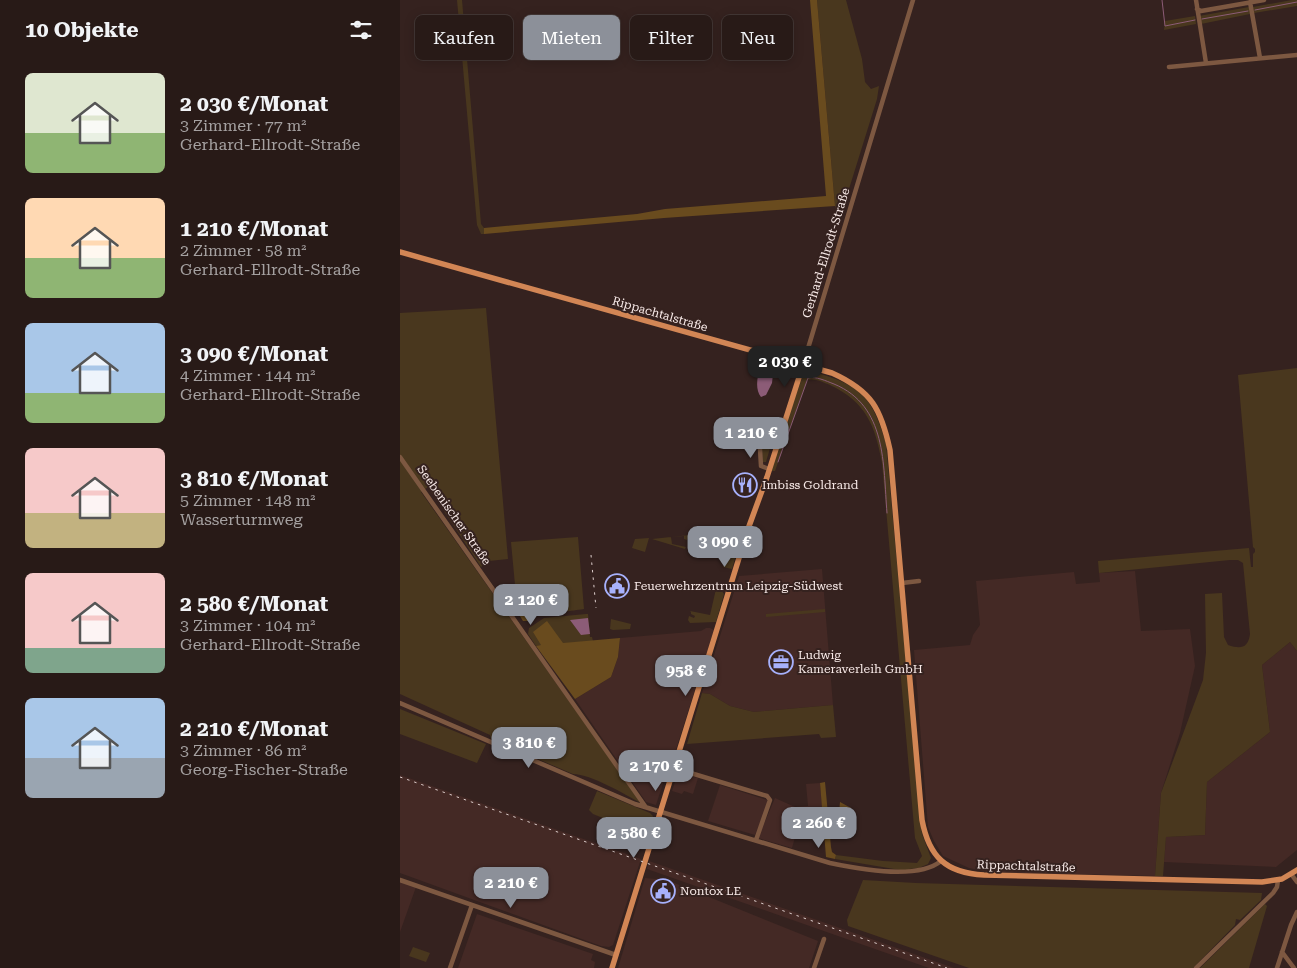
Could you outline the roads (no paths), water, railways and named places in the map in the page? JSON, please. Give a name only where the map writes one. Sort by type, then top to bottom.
[{"type":"main road","name":"Rippachtalstraße","points":[[400,252],[832,373],[860,389],[874,404],[882,417],[890,450],[922,820],[929,844],[941,861],[956,870],[974,874],[1262,882],[1278,880]]},
{"type":"main road","name":"Gerhard-Ellrodt-Straße","points":[[612,968],[748,529],[783,430],[802,365]]},
{"type":"main road","points":[[1278,880],[1297,870]]},
{"type":"street","name":"Gerhard-Ellrodt-Straße","points":[[802,365],[913,0]]},
{"type":"street","points":[[1196,0],[1206,63]]},
{"type":"street","points":[[1197,9],[1201,11],[1234,2],[1264,0]]},
{"type":"street","points":[[1250,2],[1260,58]]},
{"type":"street","points":[[1169,67],[1297,55]]},
{"type":"street","points":[[742,433],[783,430]]},
{"type":"street","points":[[759,431],[761,466],[769,469]]},
{"type":"street","name":"Seebenischer Straße","points":[[400,457],[645,806]]},
{"type":"street","points":[[902,583],[919,581]]},
{"type":"street","points":[[400,704],[635,804],[830,863],[856,869],[921,871],[935,866],[941,861]]},
{"type":"street","points":[[674,768],[767,796],[770,800],[769,807],[756,840]]},
{"type":"street","points":[[1291,874],[1297,882]]},
{"type":"street","points":[[400,880],[616,955]]},
{"type":"street","points":[[1196,968],[1273,893],[1277,887],[1278,880]]},
{"type":"street","points":[[450,968],[472,906]]},
{"type":"street","points":[[1277,968],[1290,925],[1297,912]]},
{"type":"street","points":[[814,968],[824,939]]},
{"type":"street","points":[[1282,952],[1294,968]]},
{"type":"waterway","points":[[1162,0],[1165,26],[1195,20]]},
{"type":"waterway","points":[[1255,10],[1297,2]]},
{"type":"waterway","points":[[1202,19],[1248,11]]},
{"type":"waterway","points":[[778,462],[808,378],[818,378],[834,384],[851,394],[864,407],[873,422],[879,438],[882,456],[887,513]]},
{"type":"railway","points":[[591,555],[596,608]]},
{"type":"railway","points":[[400,777],[947,968]]},
{"type":"place","name":"Imbiss Goldrand","points":[[745,485]]},
{"type":"place","name":"Feuerwehrzentrum Leipzig-Südwest","points":[[617,586]]},
{"type":"place","name":"Ludwig Kameraverleih GmbH","points":[[781,662]]},
{"type":"place","name":"Nontox LE","points":[[663,891]]}]
